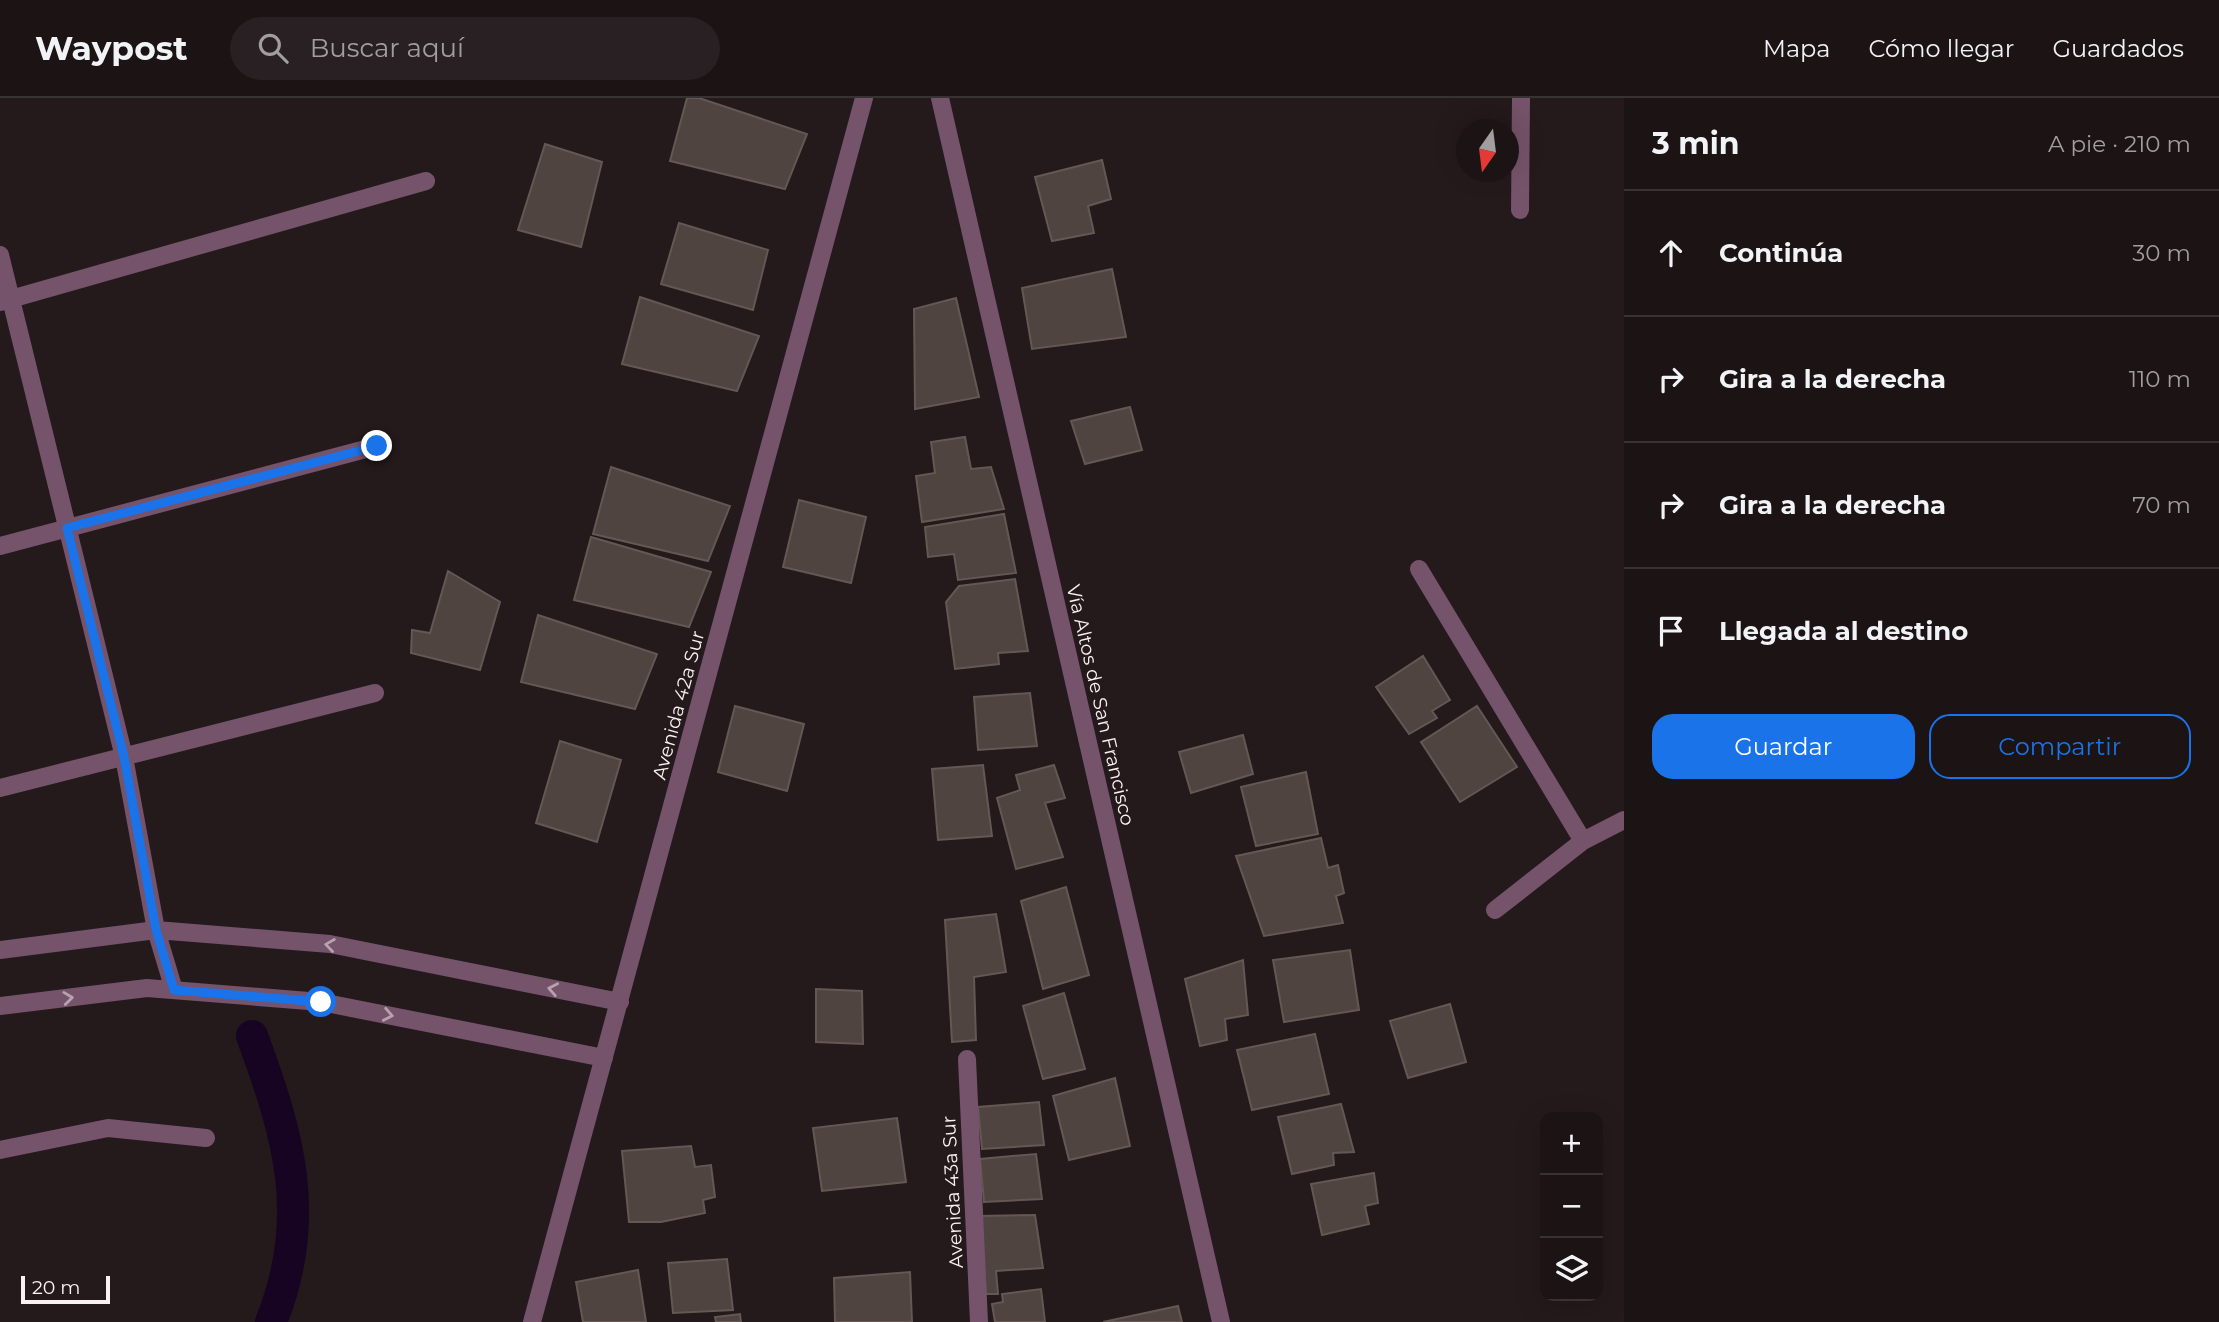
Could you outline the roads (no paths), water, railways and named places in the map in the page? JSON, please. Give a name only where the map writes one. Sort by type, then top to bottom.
[{"type":"street","name":"Avenida 42a Sur","points":[[532,1322],[864,98]]},
{"type":"street","name":"Vía Altos de San Francisco","points":[[940,98],[1221,1322]]},
{"type":"street","points":[[1520,210],[1521,98]]},
{"type":"street","points":[[5,301],[426,181]]},
{"type":"street","points":[[0,255],[5,301],[67,528],[124,757],[156,930],[174,990]]},
{"type":"street","points":[[0,547],[377,446]]},
{"type":"street","points":[[1419,569],[1583,841]]},
{"type":"street","points":[[0,788],[375,693]]},
{"type":"street","points":[[1495,910],[1583,841],[1624,820]]},
{"type":"street","points":[[0,950],[156,930],[330,944],[620,1002]]},
{"type":"street","points":[[0,1006],[147,988],[321,1002],[604,1059]]},
{"type":"street","name":"Avenida 43a Sur","points":[[967,1059],[979,1322]]},
{"type":"street","points":[[0,1150],[108,1128],[206,1138]]},
{"type":"waterway","points":[[252,1036],[276,1108],[291,1178],[291,1248],[284,1284],[271,1322]]}]
